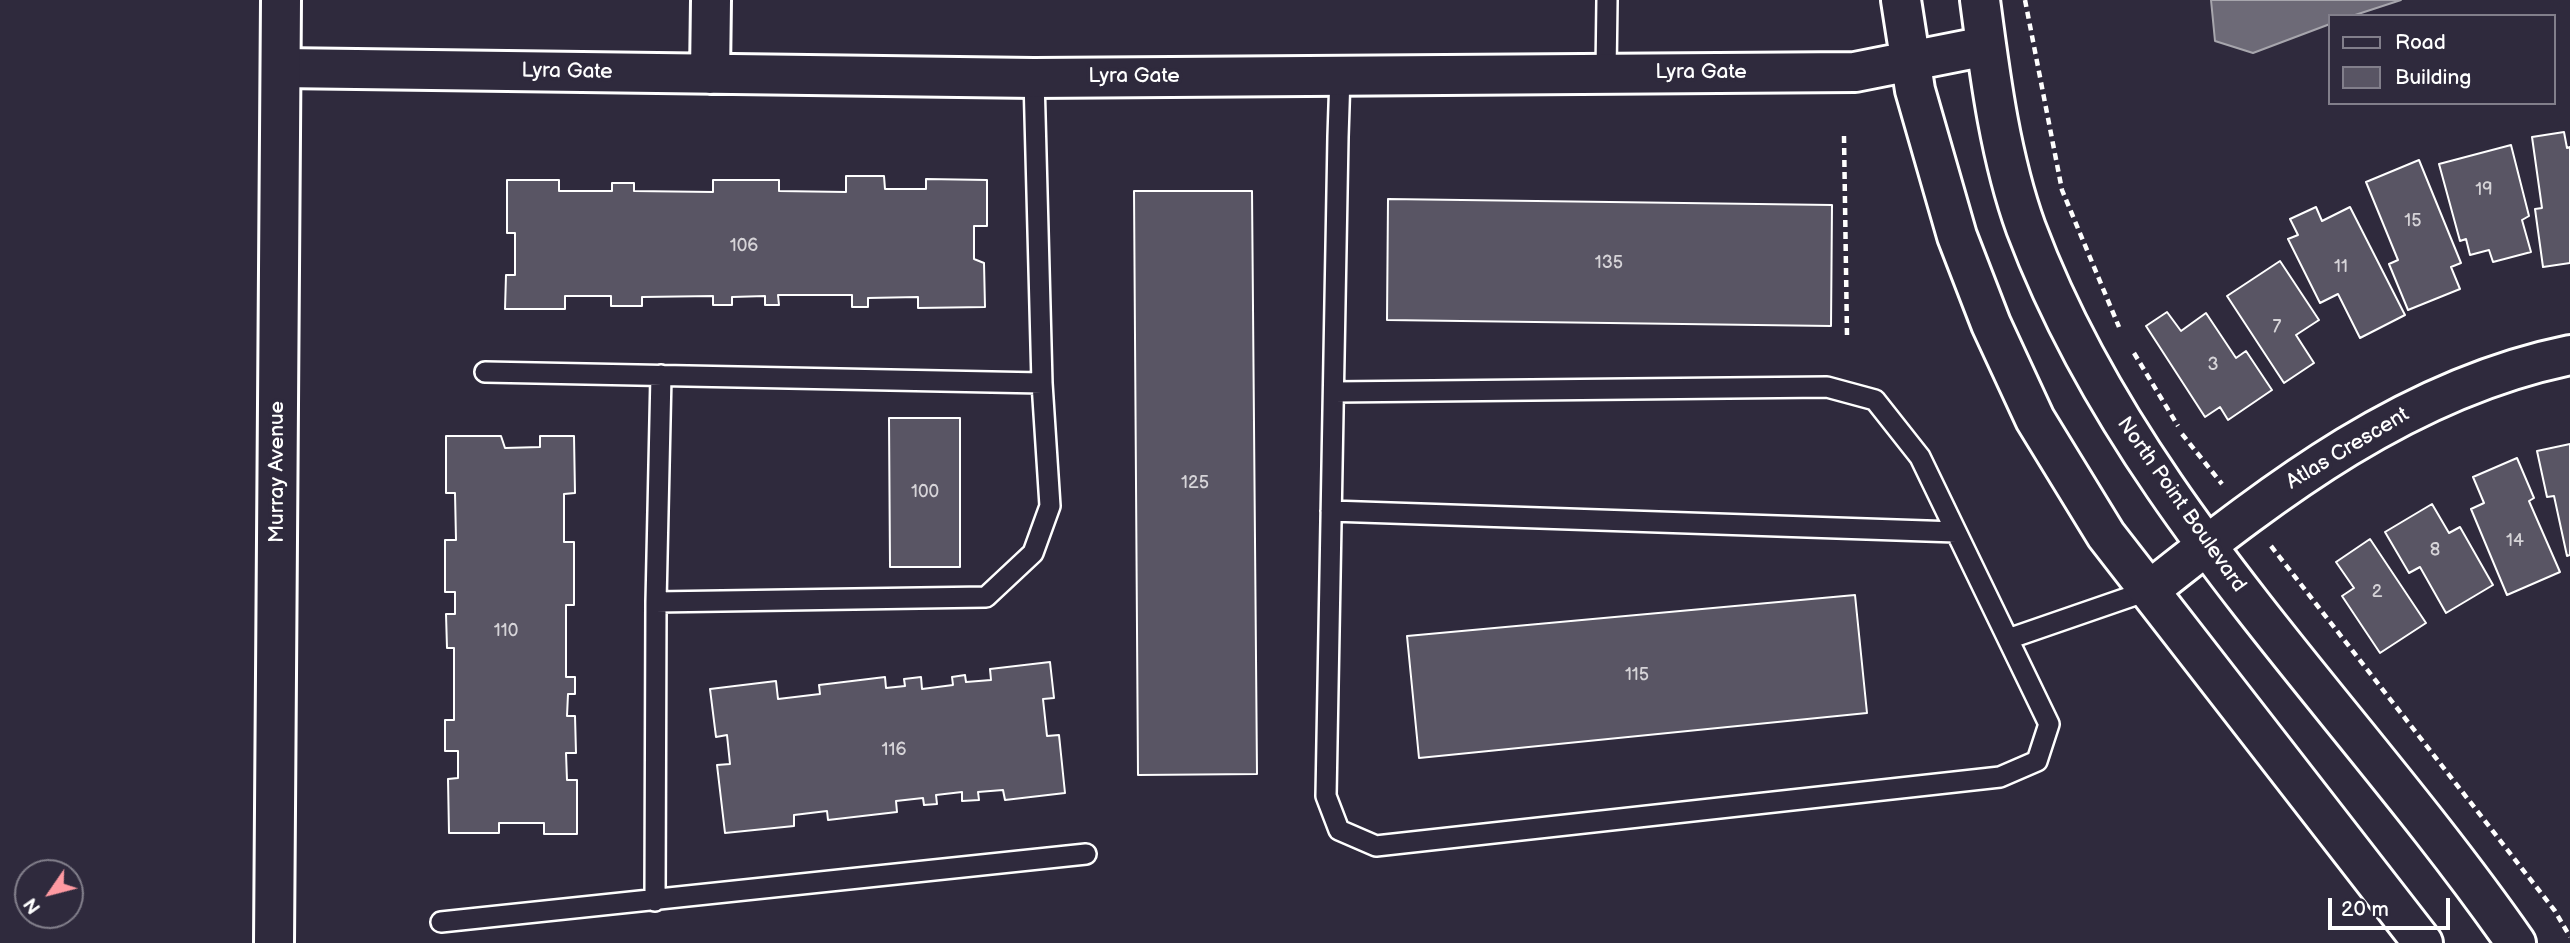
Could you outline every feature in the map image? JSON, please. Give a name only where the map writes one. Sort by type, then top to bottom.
[{"type":"street","name":"Murray Avenue","points":[[274,943],[281,0]]},
{"type":"street","points":[[710,74],[711,0]]},
{"type":"street","points":[[1901,0],[1915,90],[1956,236],[2035,419],[2106,535],[2423,943]]},
{"type":"street","name":"North Point Boulevard","points":[[1980,0],[1998,123],[2025,225],[2063,318],[2118,417],[2206,545],[2406,796],[2516,943]]},
{"type":"street","name":"Lyra Gate","points":[[281,68],[1034,78],[1855,72],[1986,46]]},
{"type":"street","name":"Atlas Crescent","points":[[2150,590],[2206,545],[2336,452],[2436,397],[2524,364],[2570,355]]},
{"type":"lane","points":[[1606,0],[1606,73]]},
{"type":"lane","points":[[1334,392],[1827,387],[1875,400],[1920,457],[2049,724],[2037,761],[2000,778],[1376,846],[1339,830],[1326,796],[1340,76]]},
{"type":"lane","points":[[656,602],[986,597],[1034,553],[1050,506],[1042,383],[1034,78]]},
{"type":"lane","points":[[485,372],[1042,383]]},
{"type":"lane","points":[[655,901],[656,602],[661,375]]},
{"type":"lane","points":[[1331,511],[1956,532]]},
{"type":"lane","points":[[2008,639],[2150,590]]},
{"type":"lane","points":[[441,922],[1086,853]]},
{"type":"path","points":[[1844,136],[1847,335]]},
{"type":"shaded area","points":[[2211,0],[2401,0],[2358,14],[2328,14],[2328,25],[2253,53],[2215,41]]},
{"type":"building","points":[[2564,132],[2567,148],[2570,147],[2570,263],[2543,267],[2535,209],[2542,208],[2532,137]]},
{"type":"building","points":[[2511,145],[2529,216],[2522,220],[2531,252],[2493,262],[2489,250],[2470,255],[2466,239],[2460,241],[2439,164]]},
{"type":"building","points":[[2419,160],[2461,263],[2451,267],[2460,289],[2408,310],[2389,264],[2398,260],[2366,182]]},
{"type":"building","points":[[846,176],[884,176],[885,189],[926,189],[926,179],[987,180],[987,226],[974,226],[974,259],[984,263],[985,307],[918,308],[918,297],[868,298],[868,307],[852,307],[852,295],[778,295],[779,305],[765,305],[765,296],[732,297],[732,305],[713,305],[713,296],[642,297],[642,306],[611,306],[611,296],[565,296],[565,309],[505,309],[506,275],[515,275],[515,233],[507,233],[507,180],[559,180],[559,191],[612,191],[612,183],[634,183],[634,191],[713,192],[713,180],[779,180],[779,191],[846,192]]},
{"type":"building","points":[[1134,191],[1252,191],[1257,774],[1138,775]]},
{"type":"building","points":[[1388,199],[1832,205],[1831,326],[1387,320]]},
{"type":"building","points":[[2316,207],[2322,221],[2350,207],[2405,315],[2360,338],[2338,294],[2320,303],[2288,239],[2298,235],[2290,219]]},
{"type":"building","points":[[2280,261],[2319,320],[2296,335],[2314,363],[2284,383],[2227,296]]},
{"type":"building","points":[[2167,312],[2181,331],[2206,313],[2236,358],[2246,351],[2272,390],[2228,420],[2220,407],[2205,417],[2146,326]]},
{"type":"building","points":[[889,418],[960,418],[960,567],[890,567]]},
{"type":"building","points":[[446,436],[501,436],[505,448],[540,447],[540,436],[574,436],[575,493],[564,494],[564,542],[574,542],[574,605],[566,605],[566,677],[575,677],[575,694],[568,694],[567,716],[575,716],[576,753],[566,753],[567,780],[577,780],[577,834],[544,834],[544,823],[499,823],[499,833],[449,833],[448,779],[458,778],[458,751],[445,751],[445,720],[454,720],[454,648],[447,648],[446,614],[455,614],[455,592],[445,592],[445,540],[456,540],[455,493],[446,493]]},
{"type":"building","points":[[2570,444],[2570,555],[2567,556],[2554,496],[2547,497],[2537,451]]},
{"type":"building","points":[[2517,458],[2534,498],[2529,501],[2560,572],[2507,595],[2471,509],[2484,503],[2473,477]]},
{"type":"building","points":[[2432,504],[2449,533],[2460,527],[2493,585],[2446,613],[2420,567],[2409,573],[2385,532]]},
{"type":"building","points":[[2370,539],[2426,623],[2380,653],[2342,596],[2354,588],[2336,562]]},
{"type":"building","points":[[1855,595],[1867,713],[1419,758],[1407,636]]},
{"type":"building","points":[[1050,662],[1054,698],[1043,699],[1047,736],[1059,735],[1065,793],[1005,800],[1003,790],[978,792],[979,800],[962,801],[962,792],[936,795],[937,804],[924,805],[923,798],[896,801],[897,812],[828,820],[827,811],[794,815],[794,826],[725,833],[717,765],[730,764],[727,735],[716,737],[710,689],[776,681],[778,699],[820,694],[819,685],[885,677],[886,688],[905,686],[904,679],[921,677],[922,689],[953,685],[952,677],[965,675],[966,682],[991,680],[990,669]]}]
